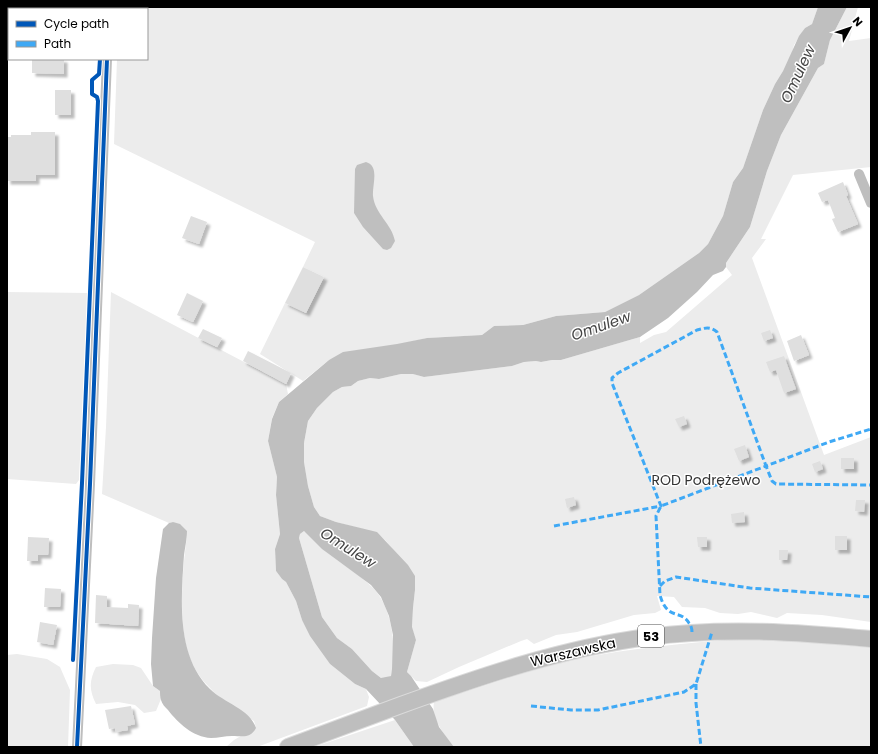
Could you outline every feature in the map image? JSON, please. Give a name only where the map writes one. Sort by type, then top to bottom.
[{"type":"main road","name":"Warszawska","points":[[288,747],[439,691],[528,662],[589,647],[649,637],[692,632],[739,631],[807,633],[871,639]]},
{"type":"street","points":[[77,747],[90,484],[107,60]]},
{"type":"street","points":[[859,174],[871,203]]},
{"type":"green space","points":[[818,7],[812,24],[805,28],[794,45],[792,53],[763,110],[743,168],[733,182],[723,216],[708,244],[699,253],[639,295],[605,312],[556,316],[523,325],[494,326],[482,335],[427,338],[329,360],[303,381],[260,354],[285,303],[306,313],[324,277],[303,267],[315,242],[114,144],[117,60],[148,60],[148,8],[119,8]]},
{"type":"green space","name":"ROD Podrężewo","points":[[847,7],[858,7],[849,41],[871,38],[871,167],[793,175],[761,239],[766,239],[752,258],[824,455],[871,437],[871,622],[822,615],[787,613],[777,618],[751,612],[738,614],[720,613],[705,608],[682,607],[674,597],[657,596],[661,610],[655,613],[634,615],[577,632],[556,635],[534,644],[527,639],[427,682],[416,681],[407,672],[416,640],[412,628],[415,590],[394,551],[377,533],[320,516],[314,507],[308,486],[304,462],[304,443],[308,421],[317,408],[333,392],[342,387],[351,386],[358,381],[370,378],[379,379],[401,374],[414,374],[424,377],[512,366],[524,362],[561,360],[640,337],[640,343],[654,335],[666,332],[732,275],[726,267],[726,263],[750,227],[767,171],[781,135],[818,68],[824,64],[830,40]]},
{"type":"green space","points":[[7,292],[88,293],[79,480],[76,484],[7,479]]},
{"type":"green space","points":[[111,292],[286,384],[288,394],[279,402],[272,418],[268,441],[277,477],[276,495],[280,534],[275,549],[276,571],[286,582],[296,601],[302,620],[330,664],[355,684],[366,689],[369,697],[367,706],[257,747],[226,747],[234,740],[256,727],[254,721],[230,706],[214,693],[196,670],[187,650],[184,634],[182,583],[187,536],[173,522],[169,523],[102,494]]},
{"type":"green space","points":[[304,531],[326,551],[371,586],[378,594],[389,616],[392,628],[394,653],[391,676],[381,678],[372,671],[352,649],[337,638],[322,617],[299,538],[300,534]]},
{"type":"green space","points":[[740,639],[801,641],[871,648],[871,747],[454,747],[439,726],[434,714],[434,702],[559,663],[597,655],[638,649]]},
{"type":"green space","points":[[17,654],[47,659],[60,667],[70,690],[68,747],[7,747],[7,655]]},
{"type":"green space","points":[[113,664],[133,665],[141,668],[153,686],[160,691],[161,699],[156,711],[144,713],[135,705],[118,702],[96,704],[91,690],[91,681],[96,667]]},
{"type":"green space","points":[[395,720],[414,747],[314,747]]},
{"type":"water","name":"Omulew","points":[[818,7],[847,7],[830,40],[824,64],[818,68],[781,135],[767,171],[750,227],[726,263],[726,267],[723,271],[713,275],[697,292],[668,318],[640,337],[561,360],[524,362],[512,366],[424,377],[413,374],[401,374],[379,379],[370,378],[358,381],[351,386],[342,387],[333,392],[317,408],[308,421],[304,443],[304,462],[308,486],[314,507],[320,516],[336,522],[377,532],[408,565],[415,576],[412,627],[416,640],[407,672],[433,709],[439,727],[454,747],[414,747],[395,720],[366,689],[355,684],[330,664],[310,636],[302,620],[296,601],[286,582],[276,571],[275,549],[280,534],[276,495],[277,477],[268,441],[272,419],[279,402],[329,360],[343,352],[427,338],[482,335],[494,326],[523,325],[556,316],[605,312],[639,295],[699,253],[708,244],[723,216],[733,182],[743,168],[763,110],[775,84],[783,71],[799,36],[805,28],[812,24]],"holes":[[[304,531],[322,549],[371,585],[381,597],[389,616],[393,635],[391,676],[381,678],[372,671],[352,649],[337,638],[322,617],[299,538],[300,534]]]},
{"type":"water","points":[[366,162],[373,167],[374,172],[374,202],[380,214],[391,229],[395,241],[391,248],[387,250],[383,249],[363,227],[354,213],[355,169],[357,165]]},
{"type":"water","points":[[173,522],[180,524],[187,531],[184,555],[182,608],[186,644],[191,660],[199,676],[210,689],[242,711],[253,721],[256,728],[254,732],[249,735],[211,738],[192,732],[176,720],[162,703],[160,691],[153,686],[151,664],[156,578],[163,529],[169,523]]},
{"type":"building","points":[[32,60],[64,60],[64,74],[32,73]]},
{"type":"building","points":[[55,90],[71,90],[71,115],[55,115]]},
{"type":"building","points":[[31,132],[55,132],[55,175],[36,175],[36,181],[7,181],[7,137],[11,137],[11,135],[31,135]]},
{"type":"building","points":[[843,182],[848,195],[846,196],[858,224],[838,232],[832,219],[835,218],[828,200],[822,202],[818,193]]},
{"type":"building","points":[[191,216],[207,222],[199,244],[182,238]]},
{"type":"building","points":[[303,267],[324,277],[306,313],[285,303]]},
{"type":"building","points":[[187,293],[203,301],[193,322],[177,315]]},
{"type":"building","points":[[203,329],[222,338],[217,347],[198,338]]},
{"type":"building","points":[[770,330],[773,338],[764,341],[761,333]]},
{"type":"building","points":[[801,335],[809,355],[794,361],[787,341]]},
{"type":"building","points":[[248,351],[291,373],[286,384],[243,361]]},
{"type":"building","points":[[784,356],[796,389],[784,393],[776,370],[770,372],[766,362]]},
{"type":"building","points":[[684,416],[687,424],[679,427],[675,419]]},
{"type":"building","points":[[745,445],[749,457],[739,461],[734,449]]},
{"type":"building","points":[[841,458],[854,458],[854,469],[841,469]]},
{"type":"building","points":[[820,461],[823,469],[815,472],[812,464]]},
{"type":"building","points":[[574,497],[576,505],[567,508],[565,499]]},
{"type":"building","points":[[856,500],[865,500],[864,512],[855,511]]},
{"type":"building","points":[[744,512],[745,522],[732,523],[731,514]]},
{"type":"building","points":[[835,536],[847,536],[847,550],[835,550]]},
{"type":"building","points":[[28,537],[49,538],[48,555],[38,555],[38,561],[27,561]]},
{"type":"building","points":[[697,537],[707,537],[707,547],[698,547]]},
{"type":"building","points":[[779,550],[788,550],[787,560],[779,560]]},
{"type":"building","points":[[45,588],[61,589],[60,607],[44,607]]},
{"type":"building","points":[[96,595],[107,596],[107,607],[128,608],[128,604],[139,605],[138,626],[95,623]]},
{"type":"building","points":[[40,622],[57,625],[53,645],[37,642]]},
{"type":"building","points":[[131,706],[135,724],[127,726],[128,730],[115,732],[115,728],[109,729],[105,710]]},
{"type":"marked path","points":[[554,526],[661,506],[612,383],[612,378],[618,373],[697,330],[710,328],[717,332],[766,466],[829,442],[871,429]]},
{"type":"marked path","points":[[692,632],[692,628],[686,619],[670,612],[663,603],[660,595],[656,516],[661,506],[766,466],[772,481],[776,484],[871,485]]},
{"type":"marked path","points":[[660,586],[665,581],[676,577],[750,588],[871,597]]},
{"type":"marked path","points":[[531,706],[571,710],[598,710],[684,692],[696,684],[712,632]]},
{"type":"marked path","points":[[696,684],[696,703],[701,747]]},
{"type":"cycle path","points":[[73,660],[98,101],[97,97],[92,94],[92,80],[99,74],[100,60]]},
{"type":"cycle path","points":[[77,747],[90,484],[107,60]]}]
